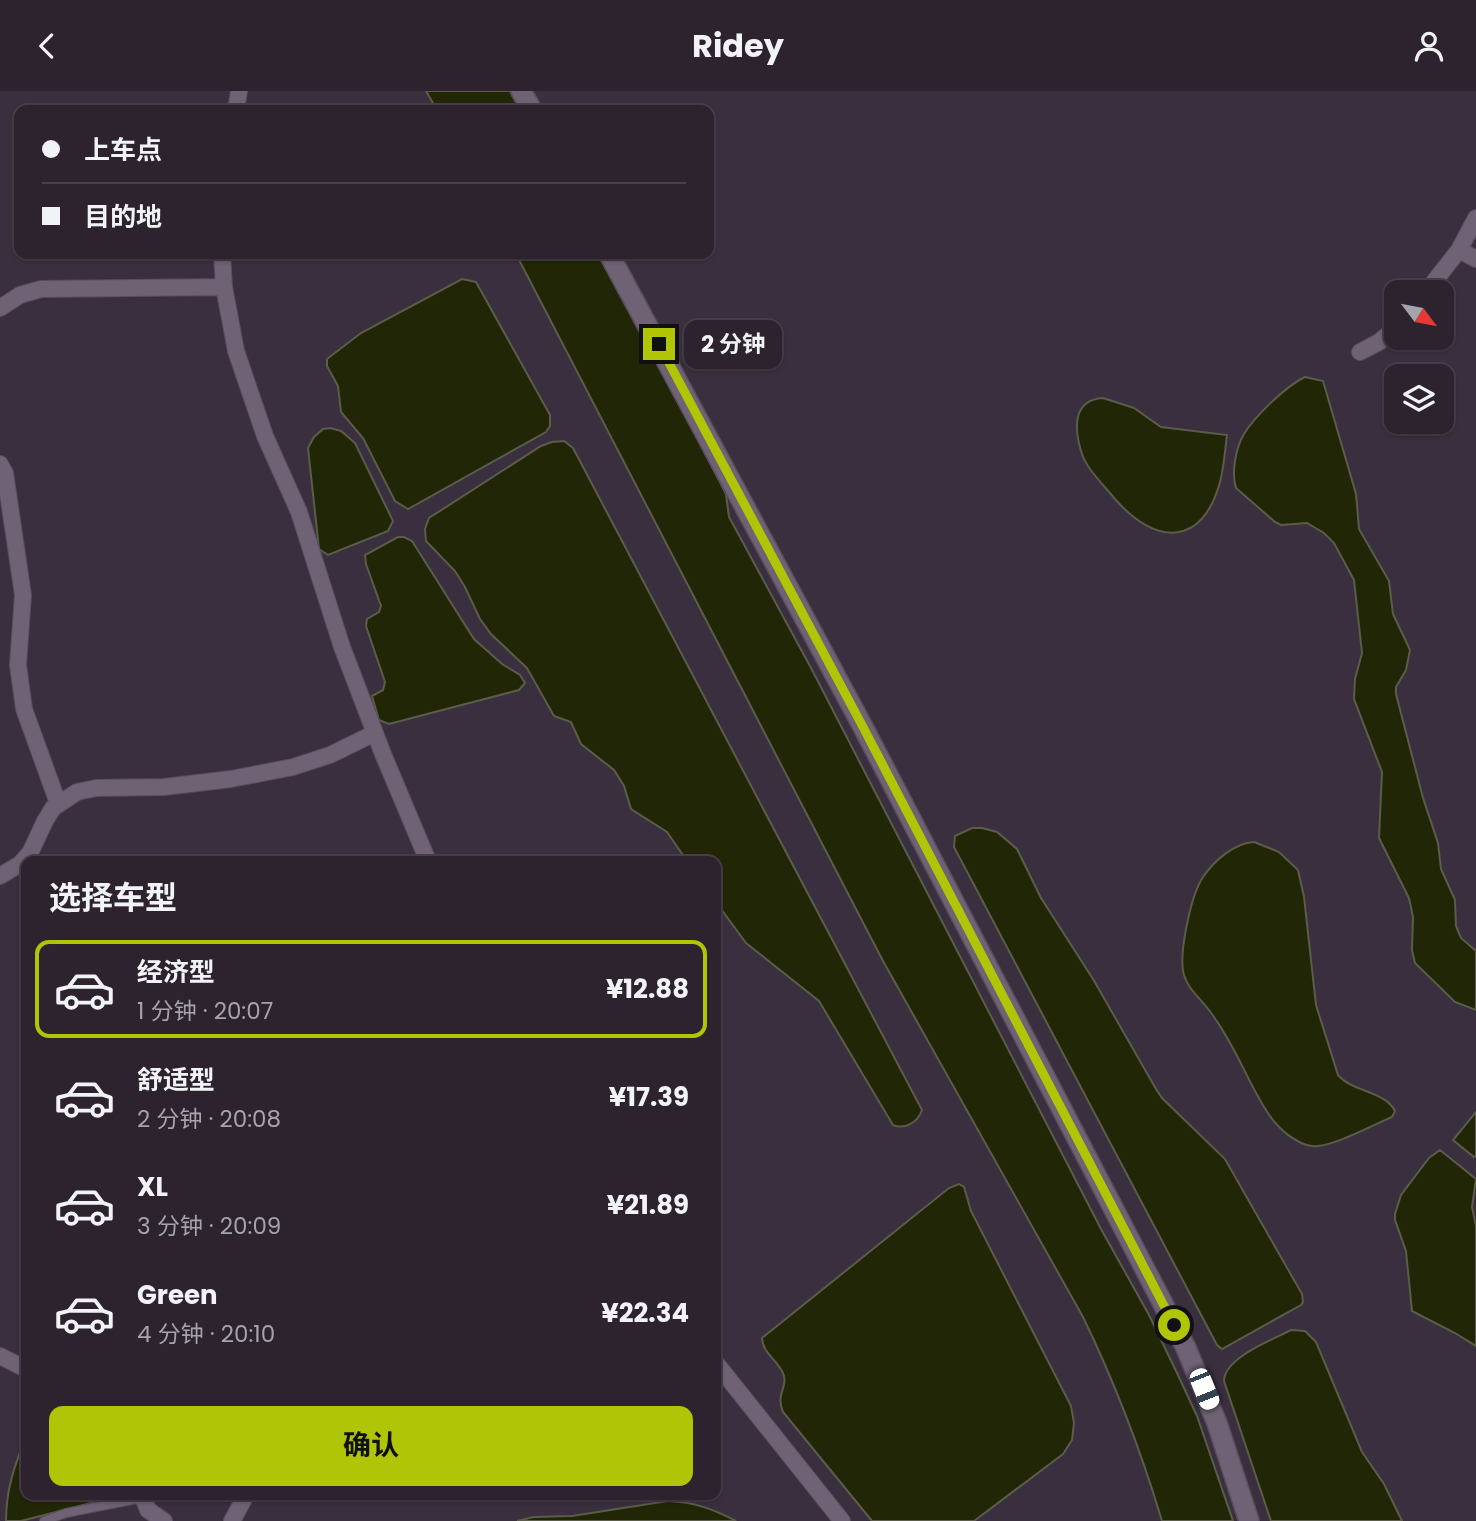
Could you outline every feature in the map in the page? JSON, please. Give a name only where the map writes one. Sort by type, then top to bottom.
[{"type":"street","points":[[1435,280],[1459,250],[1476,218]]},
{"type":"street","points":[[1459,250],[1476,259]]},
{"type":"street","points":[[222,259],[229,323],[240,363],[265,436],[299,512],[342,647],[426,856]]},
{"type":"street","points":[[613,259],[1093,1165],[1186,1348],[1217,1423],[1249,1521]]},
{"type":"street","points":[[0,308],[20,295],[41,289],[224,288]]},
{"type":"street","points":[[1360,352],[1384,338]]},
{"type":"street","points":[[0,464],[5,473],[23,596],[18,665],[21,694],[58,803]]},
{"type":"street","points":[[25,856],[30,853],[45,821],[58,803],[77,792],[96,788],[164,787],[231,779],[293,767],[330,755],[375,733]]},
{"type":"street","points":[[4,869],[21,859]]},
{"type":"street","points":[[0,1356],[21,1366]]},
{"type":"street","points":[[721,1369],[842,1521]]},
{"type":"street","points":[[144,1500],[148,1510],[164,1521]]},
{"type":"street","points":[[232,1521],[243,1500]]},
{"type":"lane","points":[[44,1521],[66,1513],[124,1500]]},
{"type":"shaded area","points":[[426,91],[510,91],[517,105],[434,105]]},
{"type":"shaded area","points":[[519,259],[602,259],[726,494],[729,517],[811,668],[1101,1229],[1149,1315],[1197,1416],[1233,1521],[1162,1521],[1127,1417],[1083,1317],[883,961]]},
{"type":"shaded area","points":[[462,279],[476,282],[550,415],[550,426],[546,432],[408,509],[395,501],[363,438],[341,412],[338,386],[327,366],[327,359],[361,333]]},
{"type":"shaded area","points":[[1305,377],[1323,381],[1356,494],[1359,529],[1389,581],[1393,614],[1410,650],[1406,670],[1396,687],[1396,694],[1423,798],[1438,843],[1441,869],[1455,900],[1456,926],[1461,938],[1476,951],[1476,1010],[1455,1002],[1415,963],[1412,950],[1413,917],[1409,898],[1379,838],[1382,772],[1354,699],[1355,679],[1362,653],[1354,580],[1334,543],[1324,533],[1307,523],[1281,525],[1275,522],[1236,488],[1235,460],[1244,434],[1272,402]]},
{"type":"shaded area","points":[[1103,398],[1134,408],[1161,427],[1227,435],[1220,482],[1212,504],[1202,519],[1189,529],[1176,533],[1146,525],[1115,499],[1083,458],[1077,433],[1078,416],[1086,404]]},
{"type":"shaded area","points":[[323,429],[341,431],[355,443],[393,521],[388,531],[328,555],[319,549],[308,448],[314,437]]},
{"type":"shaded area","points":[[564,441],[573,448],[922,1110],[911,1124],[893,1125],[819,1001],[746,943],[721,909],[721,856],[684,856],[667,832],[631,809],[624,786],[614,770],[581,744],[571,722],[554,716],[527,668],[491,634],[480,619],[455,571],[426,541],[425,529],[429,518],[541,446]]},
{"type":"shaded area","points":[[398,537],[412,541],[474,639],[502,664],[520,675],[525,683],[519,690],[389,724],[379,720],[372,696],[383,690],[385,682],[366,626],[367,619],[379,612],[381,606],[365,555]]},
{"type":"shaded area","points":[[972,828],[997,832],[1017,849],[1041,898],[1093,979],[1162,1098],[1225,1159],[1302,1294],[1301,1305],[1222,1349],[1217,1345],[954,847],[955,836]]},
{"type":"shaded area","points":[[1254,842],[1279,852],[1298,870],[1304,897],[1316,1005],[1338,1075],[1351,1085],[1384,1099],[1395,1111],[1392,1117],[1329,1144],[1312,1146],[1300,1142],[1283,1131],[1274,1121],[1258,1097],[1222,1029],[1191,989],[1184,975],[1184,940],[1198,886],[1225,854]]},
{"type":"shaded area","points":[[1476,1112],[1476,1156],[1474,1157],[1453,1140]]},
{"type":"shaded area","points":[[1440,1150],[1476,1179],[1472,1207],[1476,1226],[1476,1346],[1412,1311],[1406,1251],[1395,1220],[1401,1195],[1429,1158]]},
{"type":"shaded area","points":[[959,1184],[964,1187],[971,1211],[1071,1406],[1074,1423],[1072,1440],[1063,1454],[974,1521],[872,1521],[783,1412],[780,1400],[783,1373],[764,1348],[762,1338],[949,1188]]},
{"type":"shaded area","points":[[1291,1330],[1305,1331],[1316,1342],[1362,1452],[1384,1484],[1402,1521],[1271,1521],[1224,1381],[1226,1373],[1240,1357]]},
{"type":"shaded area","points":[[21,1450],[21,1500],[103,1500],[21,1521],[6,1521],[7,1499]]},
{"type":"shaded area","points":[[668,1501],[703,1507],[736,1521],[517,1521],[534,1517],[572,1516]]},
{"type":"route","points":[[659,344],[1093,1165],[1174,1325]]}]
